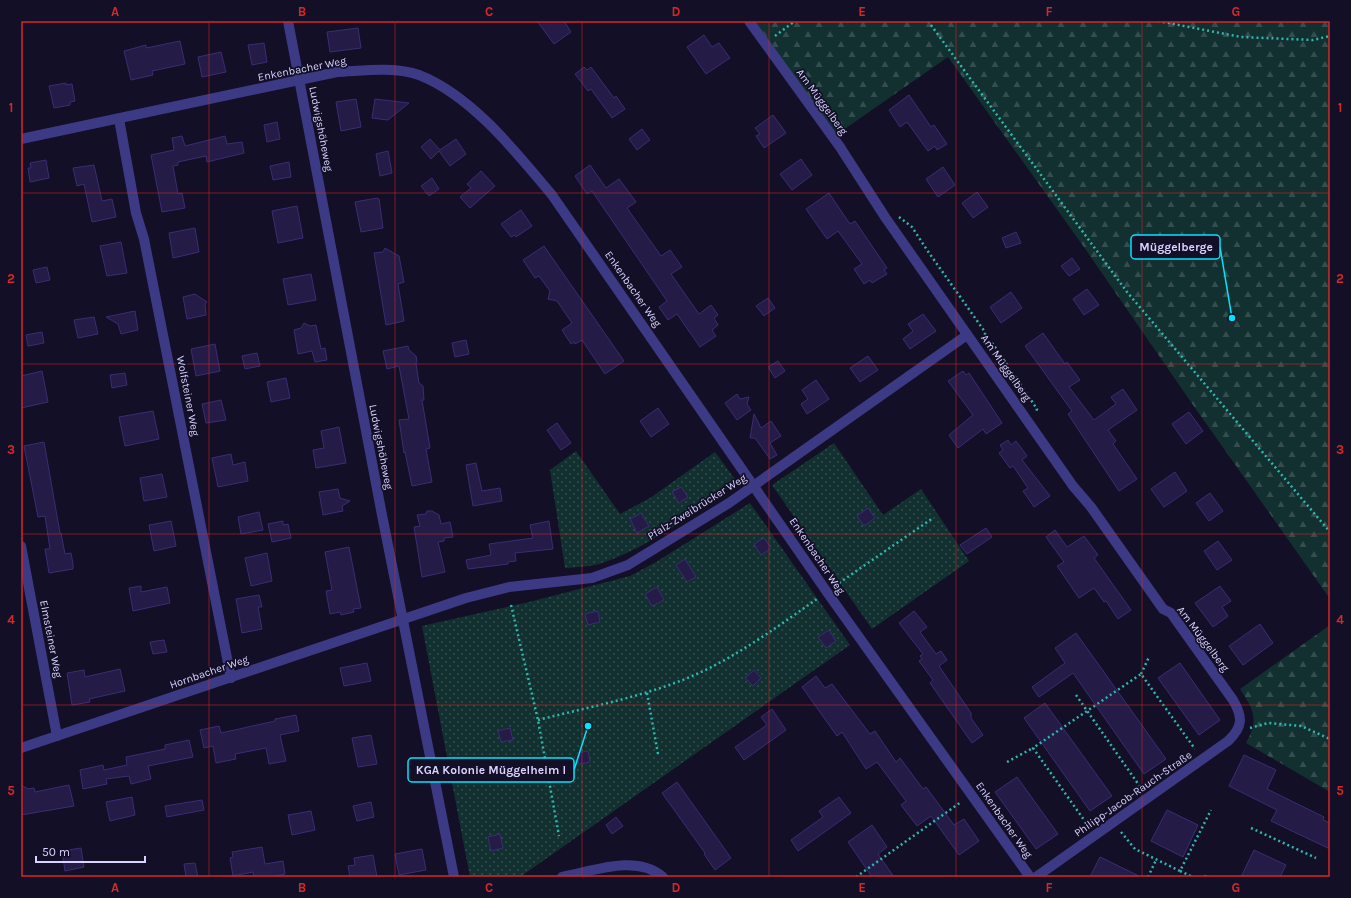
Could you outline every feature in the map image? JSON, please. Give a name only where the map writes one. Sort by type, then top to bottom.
[{"type":"street","name":"Ludwigshöheweg","points":[[288,21],[379,500],[404,619],[454,877]]},
{"type":"street","name":"Am Müggelberg","points":[[749,21],[840,147],[885,217],[1073,486],[1091,507],[1163,609],[1171,613],[1233,700],[1240,716],[1239,727]]},
{"type":"street","name":"Enkenbacher Weg","points":[[21,139],[337,72],[381,70],[418,75],[443,87],[494,128],[522,158],[552,195],[824,587],[1030,877]]},
{"type":"street","name":"Wolfsteiner Weg","points":[[119,119],[136,213],[144,239],[231,678]]},
{"type":"street","name":"Pfalz-Zweibrücker Weg","points":[[404,619],[420,612],[486,592],[509,587],[579,580],[608,573],[628,565],[729,503],[967,335]]},
{"type":"street","name":"Elmsteiner Weg","points":[[21,546],[57,736]]},
{"type":"street","name":"Hornbacher Weg","points":[[21,748],[404,619]]},
{"type":"street","name":"Philipp-Jacob-Rauch-Straße","points":[[1036,877],[1228,741],[1239,727]]},
{"type":"street","points":[[562,877],[625,865],[652,868],[663,877]]},
{"type":"path","points":[[764,43],[796,21]]},
{"type":"path","points":[[928,21],[1128,292],[1330,532]]},
{"type":"path","points":[[1158,21],[1241,37],[1314,40],[1330,36]]},
{"type":"path","points":[[885,217],[892,215],[902,218],[912,227],[985,332],[985,340]]},
{"type":"path","points":[[976,347],[985,340]]},
{"type":"path","points":[[985,340],[993,344],[1037,409],[1033,418],[1028,421]]},
{"type":"path","points":[[839,583],[933,518]]},
{"type":"path","points":[[538,720],[647,693],[690,677],[718,663],[769,632],[817,599]]},
{"type":"path","points":[[511,605],[538,720],[559,836]]},
{"type":"path","points":[[1008,762],[1033,748],[1141,674],[1149,657]]},
{"type":"path","points":[[1141,674],[1202,760]]},
{"type":"path","points":[[647,693],[658,754]]},
{"type":"path","points":[[1076,695],[1148,798]]},
{"type":"path","points":[[1254,727],[1268,723],[1301,726],[1330,739]]},
{"type":"path","points":[[1033,748],[1095,835]]},
{"type":"path","points":[[856,877],[972,794]]},
{"type":"path","points":[[1180,871],[1211,810]]},
{"type":"path","points":[[1113,823],[1135,849],[1193,877]]},
{"type":"path","points":[[1251,828],[1316,858]]},
{"type":"path","points":[[1148,877],[1156,860]]},
{"type":"green space","points":[[755,21],[1330,21],[1330,599],[1086,250],[948,57],[836,135]]},
{"type":"green space","points":[[834,443],[883,515],[921,489],[969,561],[872,629],[772,485]]},
{"type":"green space","points":[[576,451],[620,514],[650,498],[715,452],[737,482],[688,517],[636,549],[599,564],[565,568],[550,470]]},
{"type":"green space","points":[[750,503],[850,645],[520,877],[470,877],[422,626],[529,602],[630,576],[656,562]]},
{"type":"green space","points":[[1330,625],[1330,792],[1246,743],[1253,728],[1254,721],[1249,703],[1240,689]]},
{"type":"building","points":[[537,21],[564,21],[571,32],[554,44]]},
{"type":"building","points":[[358,28],[361,48],[330,52],[327,32]]},
{"type":"building","points":[[704,35],[712,47],[719,43],[730,58],[706,74],[687,47]]},
{"type":"building","points":[[180,41],[185,64],[152,71],[153,75],[131,80],[124,51],[146,45],[146,48]]},
{"type":"building","points":[[264,43],[267,62],[252,65],[248,45]]},
{"type":"building","points":[[221,52],[226,72],[202,77],[198,57]]},
{"type":"building","points":[[584,67],[587,70],[591,67],[614,98],[616,96],[625,109],[612,118],[591,89],[588,91],[575,74]]},
{"type":"building","points":[[66,83],[66,85],[72,84],[75,101],[70,102],[70,105],[54,108],[49,86]]},
{"type":"building","points":[[909,95],[931,127],[934,125],[947,144],[937,150],[935,146],[928,151],[907,122],[900,127],[889,110]]},
{"type":"building","points":[[356,99],[361,127],[341,131],[336,102]]},
{"type":"building","points":[[375,99],[409,103],[388,120],[372,118]]},
{"type":"building","points":[[773,115],[786,133],[764,148],[756,136],[760,134],[755,128]]},
{"type":"building","points":[[277,122],[280,139],[267,142],[264,125]]},
{"type":"building","points":[[642,129],[650,140],[637,150],[629,139]]},
{"type":"building","points":[[182,136],[185,146],[225,136],[227,144],[242,142],[244,153],[207,162],[206,156],[178,162],[178,165],[173,166],[178,194],[182,193],[185,208],[162,212],[151,155],[174,150],[172,138]]},
{"type":"building","points":[[430,139],[440,150],[456,139],[466,154],[450,166],[439,151],[431,159],[421,147]]},
{"type":"building","points":[[388,151],[392,173],[380,176],[376,154]]},
{"type":"building","points":[[801,159],[812,175],[792,190],[780,174]]},
{"type":"building","points":[[46,160],[49,178],[30,182],[28,168],[31,168],[30,163]]},
{"type":"building","points":[[289,162],[291,177],[273,180],[270,166]]},
{"type":"building","points":[[94,165],[102,201],[112,199],[116,217],[92,222],[84,184],[77,186],[73,168]]},
{"type":"building","points":[[590,165],[606,188],[619,179],[636,202],[627,208],[661,256],[670,250],[682,267],[671,274],[699,314],[711,305],[718,315],[714,318],[718,325],[712,330],[716,336],[700,347],[677,314],[668,320],[659,307],[667,301],[592,191],[587,194],[575,176]]},
{"type":"building","points":[[943,167],[955,185],[938,197],[926,179]]},
{"type":"building","points":[[481,171],[495,186],[470,208],[460,197],[471,188],[467,184]]},
{"type":"building","points":[[432,178],[439,189],[429,196],[421,186]]},
{"type":"building","points":[[977,192],[988,207],[973,218],[962,203]]},
{"type":"building","points":[[829,193],[850,224],[855,221],[887,268],[884,270],[887,274],[872,283],[870,280],[864,284],[854,269],[862,264],[838,231],[827,239],[806,209]]},
{"type":"building","points":[[377,198],[379,199],[383,228],[361,232],[355,202]]},
{"type":"building","points":[[297,206],[303,238],[278,243],[272,211]]},
{"type":"building","points":[[521,210],[532,226],[516,237],[515,235],[511,237],[501,224]]},
{"type":"building","points":[[195,228],[199,252],[173,258],[169,233]]},
{"type":"building","points":[[1016,232],[1021,243],[1006,248],[1002,238]]},
{"type":"building","points":[[121,242],[127,273],[107,276],[100,246]]},
{"type":"building","points":[[544,246],[624,361],[605,374],[582,340],[575,344],[574,342],[571,344],[562,330],[572,323],[557,301],[548,299],[550,291],[539,276],[535,278],[523,260]]},
{"type":"building","points":[[385,248],[399,256],[404,282],[398,284],[404,321],[386,325],[374,253],[383,252]]},
{"type":"building","points":[[1072,258],[1080,269],[1069,276],[1061,266]]},
{"type":"building","points":[[47,267],[50,280],[36,283],[33,270]]},
{"type":"building","points":[[311,274],[316,300],[288,305],[283,279]]},
{"type":"building","points":[[1087,289],[1099,305],[1084,315],[1073,299]]},
{"type":"building","points":[[1011,292],[1022,308],[1001,323],[990,307]]},
{"type":"building","points":[[195,294],[207,302],[205,304],[206,315],[187,319],[183,297]]},
{"type":"building","points":[[768,298],[775,308],[764,316],[756,306]]},
{"type":"building","points":[[135,311],[138,330],[121,334],[118,324],[106,317]]},
{"type":"building","points":[[923,314],[936,331],[910,349],[903,339],[913,331],[908,324]]},
{"type":"building","points":[[94,317],[98,334],[78,338],[74,320]]},
{"type":"building","points":[[304,323],[310,326],[316,325],[321,349],[325,348],[327,360],[315,362],[312,351],[298,354],[294,330],[301,328]]},
{"type":"building","points":[[42,332],[44,343],[28,346],[26,335]]},
{"type":"building","points":[[1043,333],[1065,364],[1067,362],[1080,380],[1069,387],[1094,420],[1116,404],[1111,397],[1123,389],[1137,410],[1108,430],[1116,441],[1113,444],[1137,479],[1119,491],[1068,414],[1072,411],[1025,346]]},
{"type":"building","points":[[466,340],[469,354],[455,357],[452,343]]},
{"type":"building","points":[[215,344],[220,371],[196,376],[191,349]]},
{"type":"building","points":[[408,346],[409,350],[416,356],[419,383],[423,386],[424,400],[422,400],[430,448],[426,449],[432,482],[412,486],[405,452],[404,453],[399,420],[409,419],[399,366],[387,369],[383,351]]},
{"type":"building","points":[[257,353],[260,366],[245,369],[242,356]]},
{"type":"building","points":[[868,356],[878,370],[860,382],[850,368]]},
{"type":"building","points":[[778,361],[785,371],[775,378],[768,367]]},
{"type":"building","points":[[42,371],[48,402],[21,408],[21,376]]},
{"type":"building","points":[[963,371],[966,375],[969,373],[1002,423],[986,434],[983,429],[958,448],[949,435],[973,415],[948,381]]},
{"type":"building","points":[[125,373],[127,385],[112,388],[110,375]]},
{"type":"building","points":[[286,378],[290,398],[271,402],[267,382]]},
{"type":"building","points":[[816,380],[829,399],[807,414],[801,404],[808,399],[802,390]]},
{"type":"building","points":[[737,394],[740,399],[749,397],[747,404],[751,410],[737,420],[725,403]]},
{"type":"building","points":[[221,400],[226,420],[206,423],[202,404]]},
{"type":"building","points":[[658,408],[669,424],[651,437],[640,421]]},
{"type":"building","points":[[153,411],[159,439],[125,446],[119,417]]},
{"type":"building","points":[[1189,412],[1203,431],[1186,444],[1172,424]]},
{"type":"building","points":[[754,414],[761,428],[771,421],[781,436],[770,443],[777,455],[770,459],[755,438],[750,438]]},
{"type":"building","points":[[557,423],[571,443],[561,450],[547,430]]},
{"type":"building","points":[[339,427],[346,463],[316,468],[313,450],[324,448],[321,431]]},
{"type":"building","points":[[1008,440],[1011,445],[1016,441],[1027,456],[1022,460],[1050,496],[1034,507],[1023,491],[1028,488],[1013,466],[1010,468],[999,453],[1003,450],[1000,445]]},
{"type":"building","points":[[44,442],[60,533],[65,554],[71,553],[73,564],[73,569],[49,573],[45,549],[50,549],[45,516],[38,517],[24,446]]},
{"type":"building","points":[[231,454],[233,465],[245,462],[248,481],[218,487],[212,458]]},
{"type":"building","points":[[476,463],[482,491],[500,488],[502,501],[473,506],[466,465]]},
{"type":"building","points":[[1175,472],[1187,491],[1164,507],[1151,489]]},
{"type":"building","points":[[162,474],[167,497],[144,501],[140,478]]},
{"type":"building","points":[[681,487],[688,497],[679,503],[672,492]]},
{"type":"building","points":[[338,489],[340,498],[350,501],[342,506],[343,511],[323,515],[319,492]]},
{"type":"building","points":[[1210,493],[1223,511],[1209,521],[1196,503]]},
{"type":"building","points":[[868,508],[875,518],[864,526],[857,516]]},
{"type":"building","points":[[427,511],[432,511],[439,515],[441,524],[450,522],[453,537],[444,538],[444,541],[438,542],[445,572],[422,577],[414,527],[420,526],[417,515],[426,514]]},
{"type":"building","points":[[259,512],[263,530],[241,534],[238,517]]},
{"type":"building","points":[[641,513],[649,526],[637,533],[630,519]]},
{"type":"building","points":[[171,521],[176,546],[154,551],[149,525]]},
{"type":"building","points":[[283,521],[283,525],[288,524],[291,538],[272,542],[268,524]]},
{"type":"building","points":[[549,521],[553,549],[515,553],[516,561],[508,562],[508,564],[468,569],[466,560],[491,555],[489,544],[533,538],[530,525]]},
{"type":"building","points":[[986,528],[992,537],[967,554],[960,545]]},
{"type":"building","points":[[1055,530],[1067,547],[1084,536],[1098,555],[1094,558],[1131,610],[1118,619],[1106,601],[1104,602],[1094,588],[1079,598],[1057,566],[1064,562],[1046,537]]},
{"type":"building","points":[[764,538],[771,548],[761,555],[754,544]]},
{"type":"building","points":[[1218,541],[1232,560],[1217,570],[1204,551]]},
{"type":"building","points":[[349,547],[361,608],[353,609],[354,612],[341,615],[340,612],[330,614],[326,591],[332,590],[325,552]]},
{"type":"building","points":[[267,553],[272,581],[251,586],[245,558]]},
{"type":"building","points":[[685,559],[696,577],[687,582],[676,565]]},
{"type":"building","points":[[141,586],[141,592],[167,587],[170,603],[133,611],[129,588]]},
{"type":"building","points":[[1220,586],[1231,601],[1222,607],[1228,616],[1213,627],[1195,603]]},
{"type":"building","points":[[657,587],[664,600],[652,606],[645,594]]},
{"type":"building","points":[[259,595],[262,607],[258,607],[262,629],[242,633],[236,599]]},
{"type":"building","points":[[598,611],[600,622],[588,625],[585,614]]},
{"type":"building","points":[[914,611],[927,627],[920,632],[936,654],[941,651],[947,660],[939,666],[971,713],[971,718],[983,735],[972,743],[930,683],[933,680],[919,661],[922,659],[920,656],[923,654],[899,623]]},
{"type":"building","points":[[1260,624],[1273,643],[1243,665],[1229,646]]},
{"type":"building","points":[[829,630],[836,641],[826,648],[818,637]]},
{"type":"building","points":[[1076,633],[1166,759],[1144,774],[1073,673],[1039,697],[1032,687],[1065,663],[1055,648]]},
{"type":"building","points":[[164,640],[167,652],[153,654],[150,642]]},
{"type":"building","points":[[367,663],[371,681],[344,686],[340,668]]},
{"type":"building","points":[[1180,663],[1220,720],[1199,735],[1158,678]]},
{"type":"building","points":[[120,669],[125,691],[89,699],[90,702],[72,705],[67,673],[84,670],[85,677]]},
{"type":"building","points":[[754,670],[761,678],[753,686],[745,678]]},
{"type":"building","points":[[816,676],[825,688],[832,684],[870,734],[875,731],[896,762],[900,758],[923,789],[926,787],[954,825],[964,819],[979,841],[959,855],[931,816],[917,826],[901,805],[906,801],[877,762],[866,769],[842,732],[837,736],[802,687]]},
{"type":"building","points":[[1045,703],[1112,796],[1090,811],[1024,718]]},
{"type":"building","points":[[772,709],[786,730],[744,760],[735,747],[767,725],[761,717]]},
{"type":"building","points":[[296,715],[299,731],[280,735],[286,761],[269,764],[266,748],[235,754],[236,759],[216,763],[213,746],[204,748],[200,730],[219,726],[221,733]]},
{"type":"building","points":[[510,728],[513,740],[501,742],[498,731]]},
{"type":"building","points":[[371,735],[377,764],[358,767],[352,738]]},
{"type":"building","points":[[189,740],[193,757],[148,766],[151,779],[131,784],[129,776],[106,779],[107,784],[83,789],[80,770],[103,765],[104,770],[127,765],[126,757],[165,749],[165,745]]},
{"type":"building","points":[[588,751],[590,762],[579,764],[577,753]]},
{"type":"building","points":[[1244,755],[1276,770],[1267,789],[1324,817],[1323,820],[1330,823],[1330,849],[1271,821],[1277,810],[1229,786]]},
{"type":"building","points":[[1017,777],[1058,834],[1036,849],[995,792]]},
{"type":"building","points":[[677,782],[731,858],[715,870],[704,854],[705,853],[662,793]]},
{"type":"building","points":[[21,785],[28,789],[34,788],[35,792],[69,785],[74,806],[21,815]]},
{"type":"building","points":[[132,797],[135,815],[110,821],[106,802]]},
{"type":"building","points":[[839,797],[851,813],[798,851],[791,840],[823,817],[819,811]]},
{"type":"building","points":[[202,800],[204,810],[167,817],[165,806]]},
{"type":"building","points":[[371,802],[374,817],[357,821],[353,806]]},
{"type":"building","points":[[1167,810],[1198,825],[1183,857],[1151,841]]},
{"type":"building","points":[[311,811],[315,830],[292,835],[288,815]]},
{"type":"building","points":[[616,817],[623,826],[612,834],[606,825]]},
{"type":"building","points":[[872,825],[887,847],[878,854],[894,877],[872,877],[848,842]]},
{"type":"building","points":[[500,834],[503,848],[491,851],[488,837]]},
{"type":"building","points":[[262,847],[265,864],[283,861],[285,874],[270,877],[254,877],[253,872],[233,876],[230,858],[233,857],[232,852]]},
{"type":"building","points":[[81,848],[84,867],[65,871],[62,851]]},
{"type":"building","points":[[422,849],[426,870],[399,875],[395,854]]},
{"type":"building","points":[[1254,850],[1286,865],[1280,877],[1241,877]]},
{"type":"building","points":[[373,855],[377,877],[350,877],[348,866],[355,865],[354,858]]},
{"type":"building","points":[[1100,857],[1141,877],[1090,877]]},
{"type":"building","points":[[195,863],[198,877],[186,877],[184,864]]},
{"type":"place","name":"Müggelberge","points":[[1232,318]]},
{"type":"place","name":"KGA Kolonie Müggelheim I","points":[[588,726]]}]
